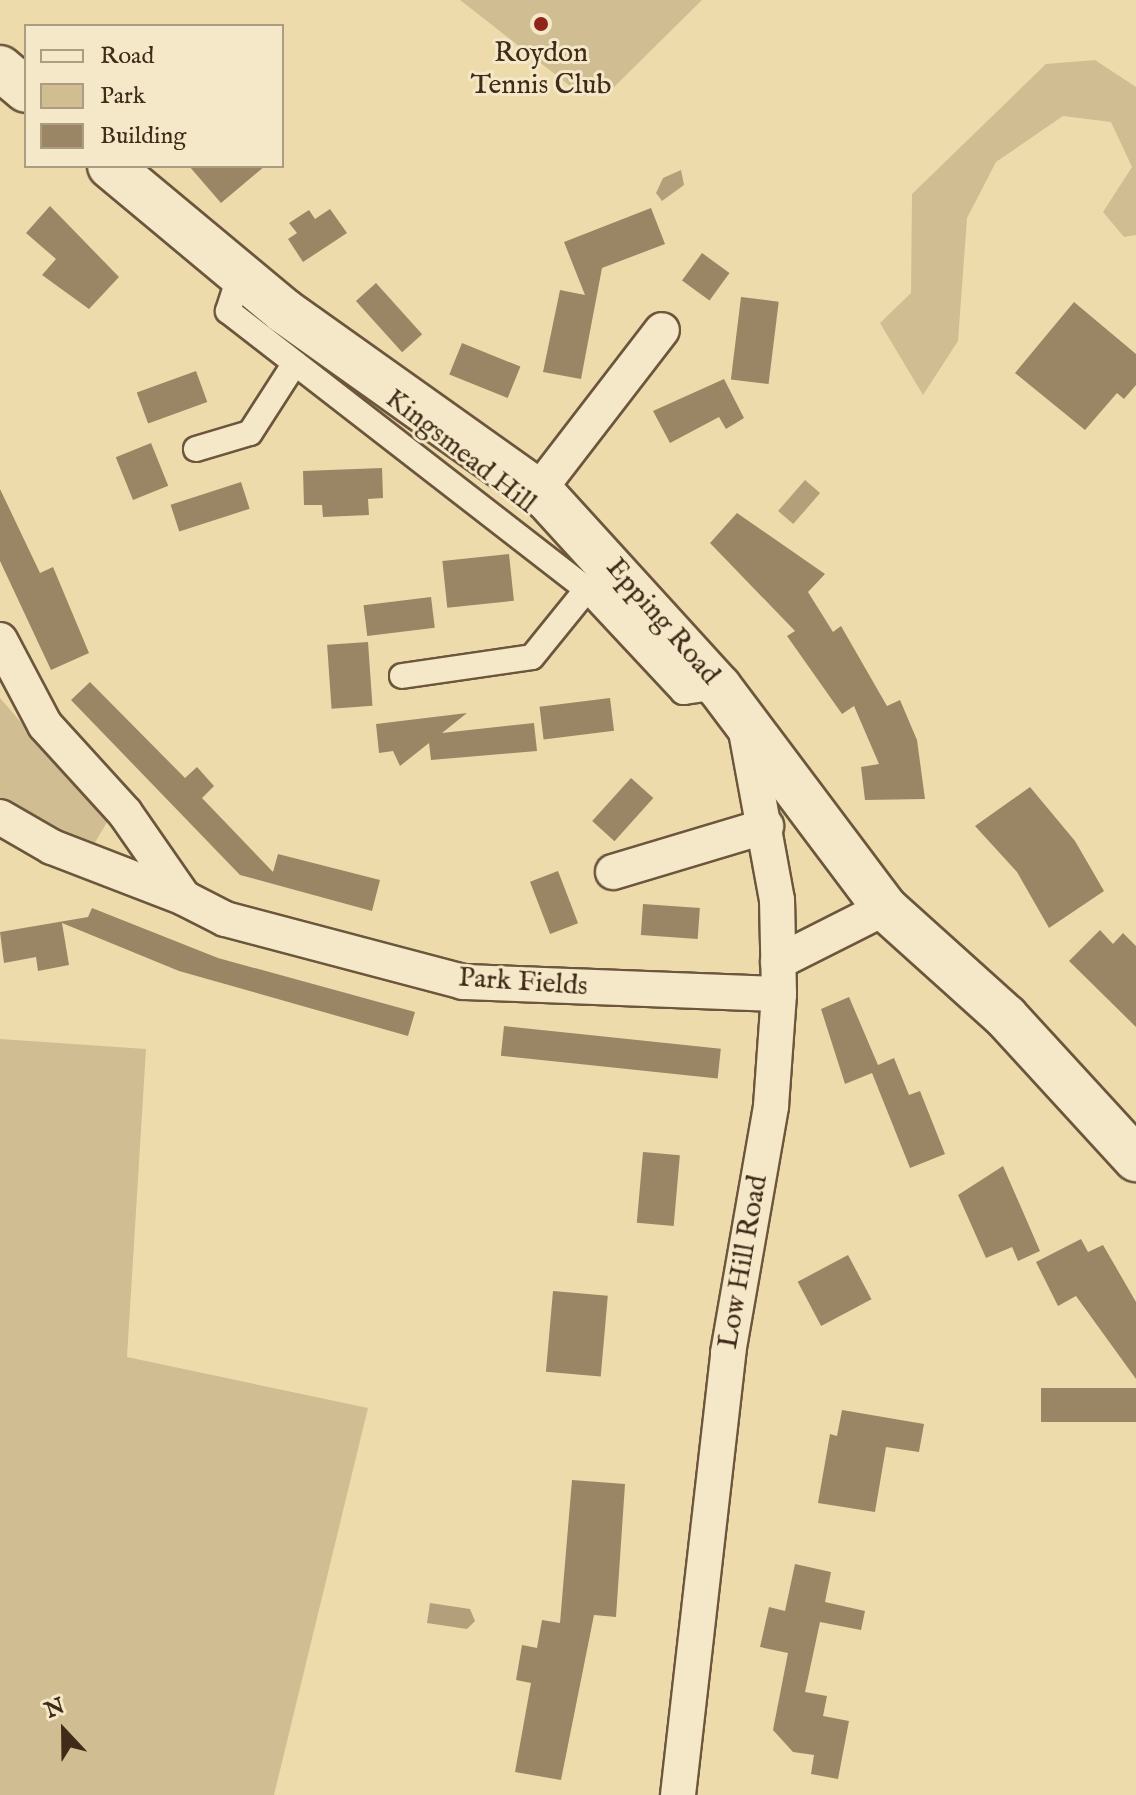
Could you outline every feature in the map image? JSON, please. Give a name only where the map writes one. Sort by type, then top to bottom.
[{"type":"main road","points":[[0,68],[24,88]]},
{"type":"main road","name":"Epping Road","points":[[112,168],[240,274],[538,491],[621,572],[719,687],[746,731],[885,908],[953,977],[1006,1017],[1136,1159]]},
{"type":"street","name":"Kingsmead Hill","points":[[240,274],[228,311],[587,589],[683,692],[719,687]]},
{"type":"street","points":[[538,491],[662,330]]},
{"type":"street","points":[[196,449],[250,433],[295,363]]},
{"type":"street","points":[[402,676],[532,657],[587,589]]},
{"type":"street","points":[[0,640],[45,725],[125,813],[184,898]]},
{"type":"street","name":"Low Hill Road","points":[[678,1795],[728,1353],[771,1106],[778,978],[766,826],[746,731]]},
{"type":"street","points":[[89,863],[113,841],[125,813]]},
{"type":"street","name":"Park Fields","points":[[0,817],[89,863],[184,898],[243,925],[463,982],[778,978]]},
{"type":"street","points":[[613,872],[766,826]]},
{"type":"street","points":[[778,978],[885,908]]},
{"type":"green space","points":[[460,0],[702,0],[610,91],[583,96]]},
{"type":"green space","points":[[1095,60],[1136,87],[1136,235],[1124,237],[1103,212],[1132,167],[1111,122],[1063,116],[996,162],[967,218],[958,341],[923,395],[880,323],[911,293],[912,194],[1046,64]]},
{"type":"green space","points":[[0,698],[107,822],[90,851],[0,817]]},
{"type":"green space","points":[[0,1039],[146,1049],[127,1357],[368,1408],[274,1795],[0,1795]]},
{"type":"shaded area","points":[[681,170],[684,185],[662,201],[656,193],[663,178]]},
{"type":"shaded area","points":[[805,480],[820,493],[793,524],[778,511]]},
{"type":"shaded area","points":[[430,1603],[470,1609],[475,1621],[467,1629],[427,1623]]},
{"type":"building","points":[[191,168],[263,168],[221,203]]},
{"type":"building","points":[[50,206],[119,277],[89,309],[42,275],[56,259],[26,233]]},
{"type":"building","points":[[651,208],[665,244],[602,268],[581,379],[543,372],[560,290],[585,295],[564,242]]},
{"type":"building","points":[[330,209],[347,233],[303,262],[288,239],[297,233],[289,223],[309,210],[315,219]]},
{"type":"building","points":[[702,253],[730,273],[710,300],[682,281]]},
{"type":"building","points":[[376,283],[422,334],[402,352],[356,301]]},
{"type":"building","points":[[741,297],[779,302],[769,384],[731,379]]},
{"type":"building","points":[[1074,302],[1136,354],[1136,385],[1124,399],[1117,393],[1085,430],[1015,373]]},
{"type":"building","points":[[462,343],[520,367],[508,398],[449,375]]},
{"type":"building","points":[[196,371],[207,402],[148,424],[137,393]]},
{"type":"building","points":[[724,379],[744,418],[726,429],[719,417],[670,443],[653,411]]},
{"type":"building","points":[[151,443],[168,486],[133,500],[116,457]]},
{"type":"building","points":[[382,468],[383,498],[368,499],[369,515],[323,517],[322,505],[304,505],[303,471]]},
{"type":"building","points":[[241,482],[250,509],[179,531],[171,505]]},
{"type":"building","points":[[0,489],[40,573],[53,567],[89,653],[51,670],[0,561]]},
{"type":"building","points":[[737,513],[825,574],[808,592],[833,632],[841,626],[887,706],[900,700],[917,740],[925,799],[865,800],[861,767],[879,764],[854,706],[842,714],[787,636],[795,631],[710,543]]},
{"type":"building","points":[[509,554],[514,601],[447,608],[442,561]]},
{"type":"building","points":[[431,597],[435,628],[367,636],[364,605]]},
{"type":"building","points":[[368,642],[372,706],[332,709],[327,645]]},
{"type":"building","points":[[90,682],[185,778],[197,767],[214,786],[202,798],[273,872],[278,854],[380,880],[372,911],[240,875],[71,700]]},
{"type":"building","points":[[610,698],[614,731],[544,739],[540,707]]},
{"type":"building","points":[[467,713],[442,733],[534,723],[537,751],[431,760],[429,743],[400,766],[393,751],[379,753],[376,724]]},
{"type":"building","points":[[631,778],[653,798],[614,841],[592,821]]},
{"type":"building","points":[[1030,787],[1075,841],[1104,891],[1049,928],[1017,872],[975,826]]},
{"type":"building","points":[[558,871],[578,923],[550,934],[530,882]]},
{"type":"building","points":[[643,904],[700,908],[698,939],[641,935]]},
{"type":"building","points":[[92,908],[218,958],[415,1012],[408,1036],[179,971],[62,923],[69,965],[38,971],[36,957],[4,963],[0,932],[88,917]]},
{"type":"building","points":[[1100,930],[1113,944],[1123,933],[1136,946],[1136,1027],[1069,961]]},
{"type":"building","points":[[849,997],[878,1065],[894,1058],[909,1095],[920,1091],[945,1154],[910,1168],[872,1073],[845,1084],[821,1009]]},
{"type":"building","points":[[504,1026],[721,1049],[718,1079],[501,1056]]},
{"type":"building","points":[[643,1152],[680,1155],[674,1226],[637,1223]]},
{"type":"building","points":[[1003,1166],[1040,1251],[1018,1261],[1012,1247],[986,1258],[958,1195]]},
{"type":"building","points":[[1081,1239],[1088,1252],[1103,1245],[1136,1302],[1136,1379],[1076,1296],[1058,1306],[1036,1262]]},
{"type":"building","points":[[848,1255],[871,1299],[821,1326],[798,1282]]},
{"type":"building","points":[[553,1291],[608,1296],[601,1376],[546,1372]]},
{"type":"building","points":[[1041,1388],[1136,1388],[1136,1422],[1041,1422]]},
{"type":"building","points":[[842,1410],[924,1424],[919,1452],[886,1447],[875,1512],[818,1503],[830,1434],[837,1436]]},
{"type":"building","points":[[572,1480],[625,1484],[616,1617],[594,1615],[561,1780],[515,1772],[531,1683],[516,1680],[522,1645],[537,1648],[542,1620],[560,1623]]},
{"type":"building","points":[[795,1564],[831,1572],[825,1602],[865,1611],[861,1630],[820,1622],[805,1692],[827,1696],[823,1716],[849,1721],[838,1779],[811,1774],[814,1755],[793,1752],[773,1730],[788,1653],[760,1647],[769,1607],[785,1611]]},
{"type":"place","name":"Roydon Tennis Club","points":[[541,24]]}]
